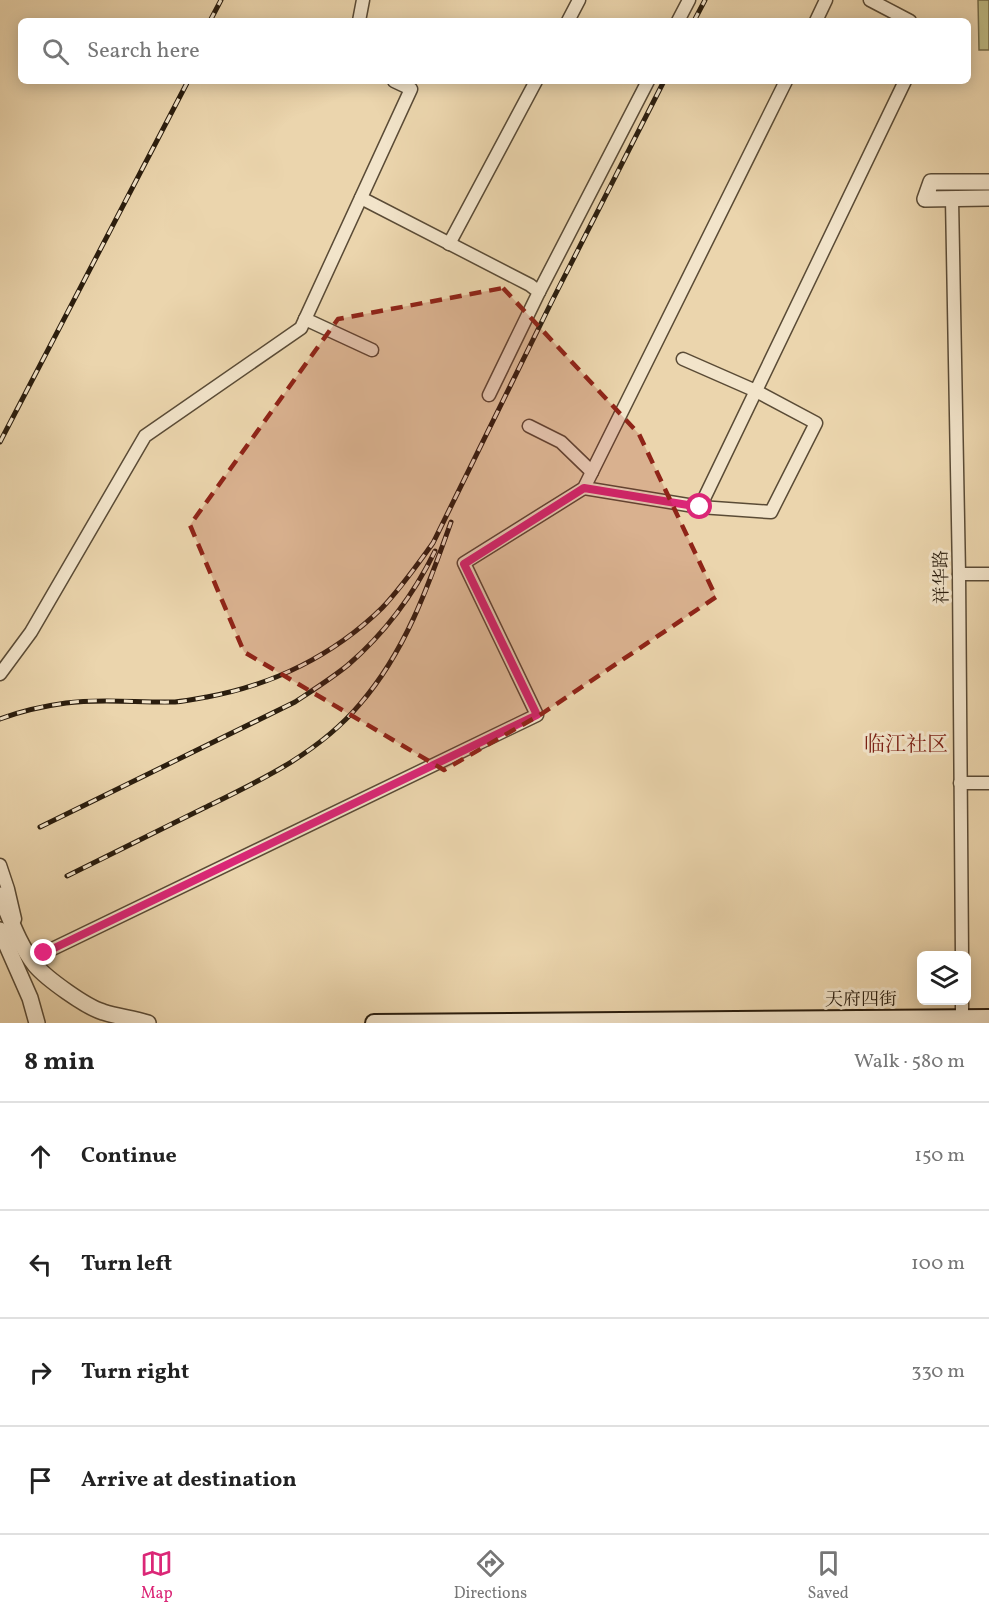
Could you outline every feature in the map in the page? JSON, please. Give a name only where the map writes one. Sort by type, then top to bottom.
[{"type":"main road","name":"天府四街","points":[[374,1023],[989,1018]]},
{"type":"street","points":[[360,18],[363,0]]},
{"type":"street","points":[[570,18],[579,0]]},
{"type":"street","points":[[680,18],[689,0]]},
{"type":"street","points":[[817,18],[826,0]]},
{"type":"street","points":[[870,0],[904,18]]},
{"type":"street","points":[[0,674],[31,632],[145,436],[301,328],[411,89],[400,84]]},
{"type":"street","points":[[449,243],[534,84]]},
{"type":"street","points":[[489,395],[539,292],[646,84]]},
{"type":"street","points":[[36,966],[44,953],[537,715],[464,564],[584,488],[785,84]]},
{"type":"street","points":[[700,507],[904,84]]},
{"type":"street","points":[[989,182],[931,182],[925,199],[989,198]]},
{"type":"street","points":[[361,198],[530,285],[539,292]]},
{"type":"street","name":"祥华路","points":[[952,199],[959,574],[962,951]]},
{"type":"street","points":[[305,319],[372,350]]},
{"type":"street","points":[[584,488],[700,507],[771,512],[816,423],[683,358]]},
{"type":"street","points":[[529,426],[561,442],[592,472]]},
{"type":"street","points":[[959,574],[989,574]]},
{"type":"street","points":[[960,783],[989,783]]},
{"type":"street","points":[[0,865],[19,938]]},
{"type":"street","points":[[0,895],[19,938],[36,966],[83,1004],[148,1023]]},
{"type":"street","points":[[0,930],[30,998],[37,1023]]},
{"type":"street","points":[[962,1005],[962,1018]]},
{"type":"highlighted area","points":[[503,288],[639,434],[716,597],[543,713],[444,770],[244,652],[190,525],[338,319]]},
{"type":"shaded area","points":[[978,0],[989,0],[989,50],[979,50]]},
{"type":"railway","points":[[212,18],[221,0]]},
{"type":"railway","points":[[696,18],[705,0]]},
{"type":"railway","points":[[0,442],[186,84]]},
{"type":"railway","points":[[0,719],[33,709],[66,703],[175,702],[232,692],[279,676],[323,654],[344,640],[382,608],[433,543],[662,84]]},
{"type":"railway","points":[[67,876],[266,777],[326,738],[360,704],[376,684],[403,641],[424,594],[451,522]]},
{"type":"railway","points":[[40,827],[295,702],[329,679],[362,653],[398,612],[435,551]]},
{"type":"district","name":"临江社区","points":[[906,744]]},
{"type":"route","points":[[44,953],[537,715],[464,564],[584,488],[700,507]]}]
